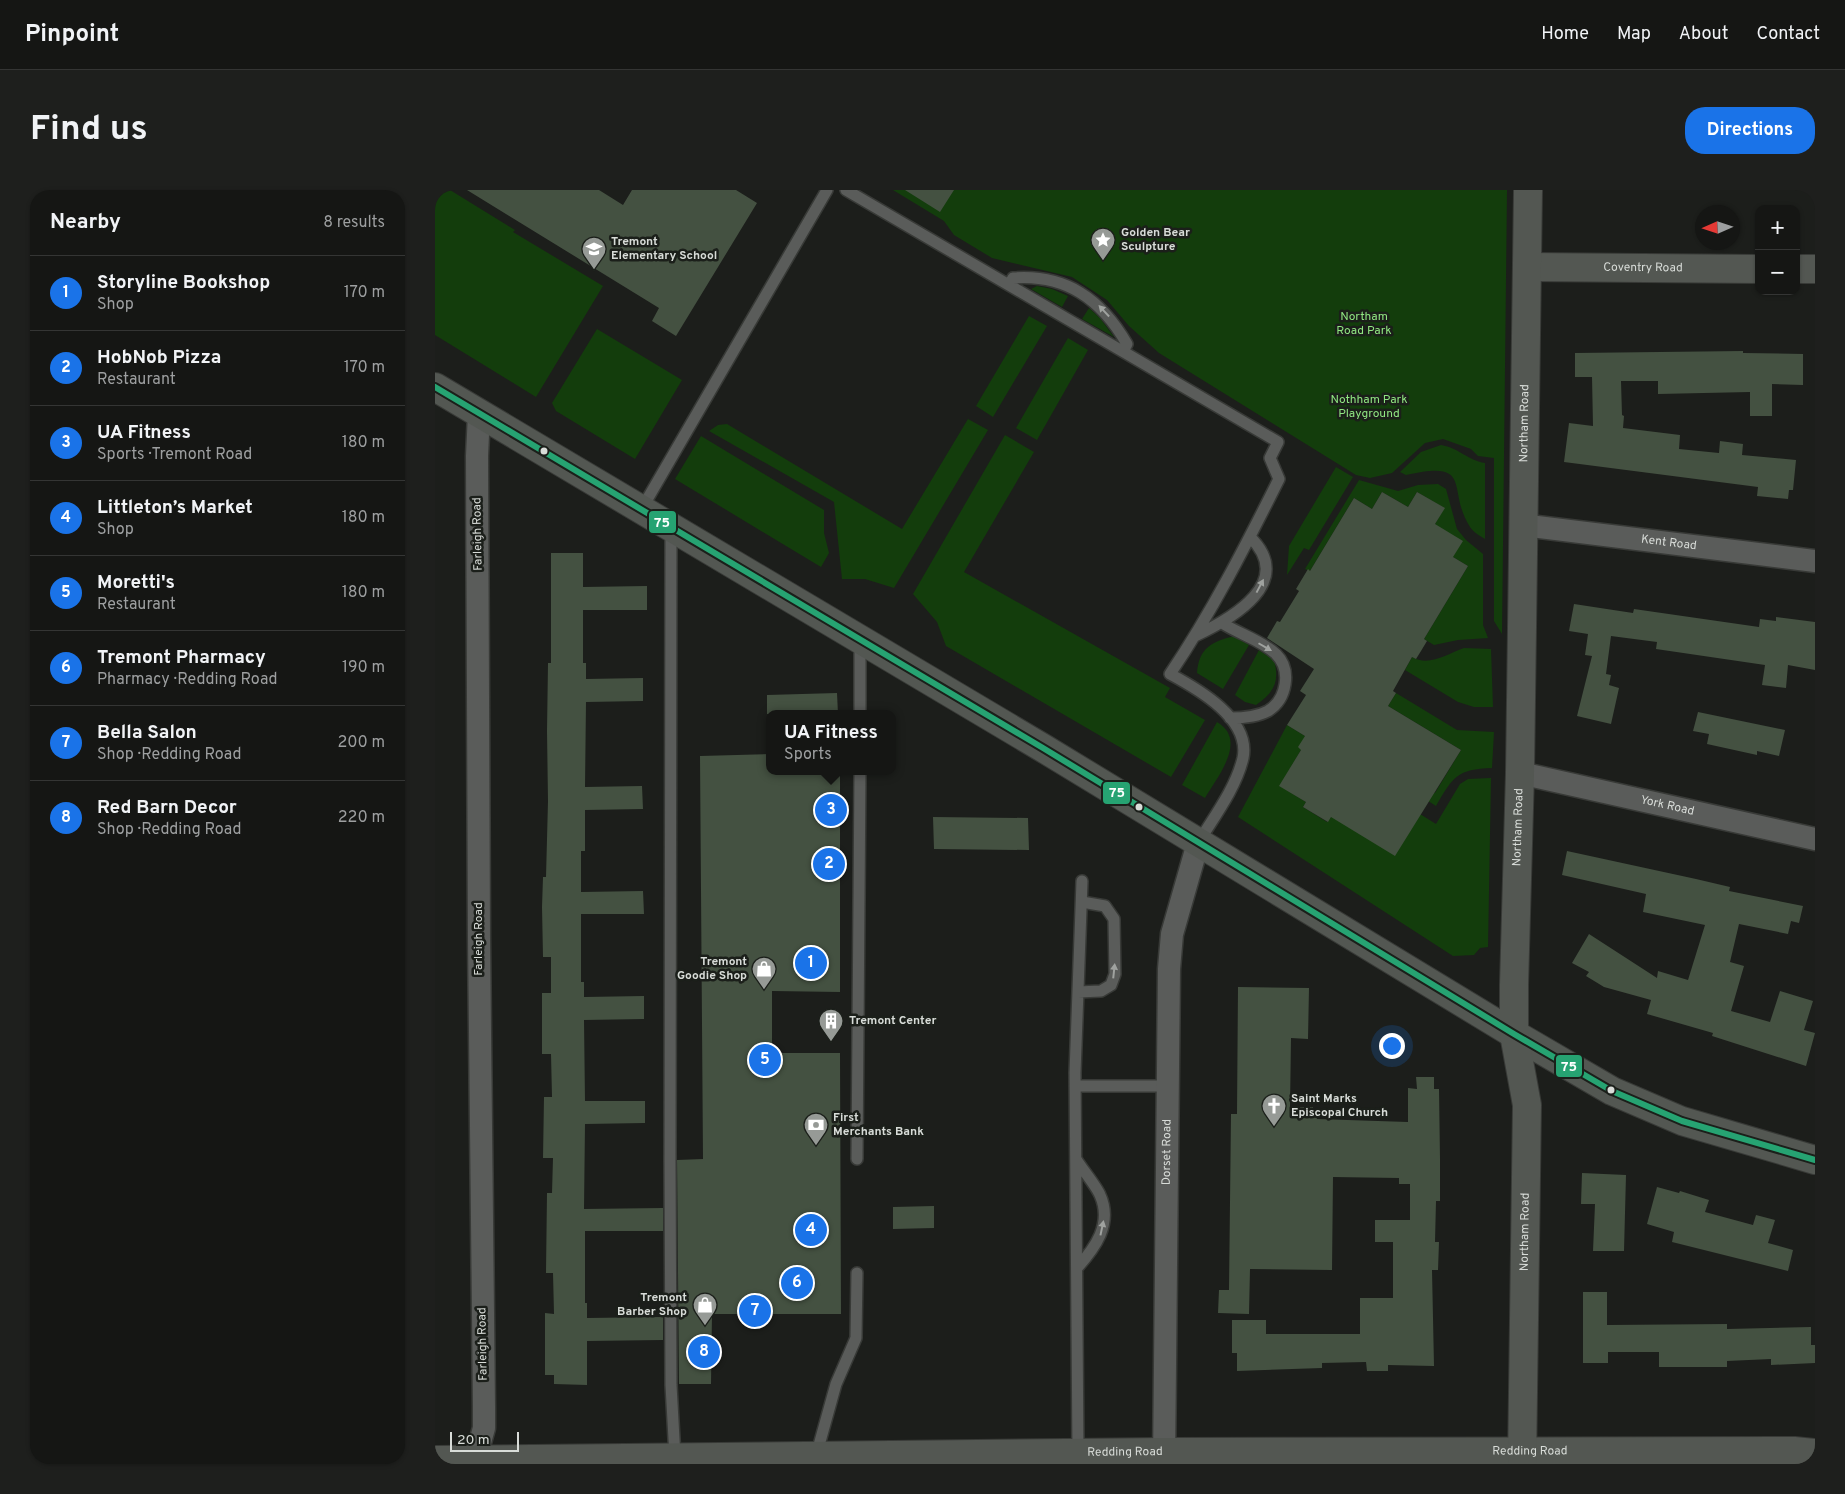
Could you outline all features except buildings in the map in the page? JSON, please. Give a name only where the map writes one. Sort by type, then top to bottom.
[{"type":"main road","name":"Northam Road","points":[[1522,1457],[1527,1105],[1514,1034],[1520,773],[1528,190]]},
{"type":"main road","name":"Coventry Road","points":[[1527,267],[1755,269]]},
{"type":"main road","points":[[1800,269],[1815,269]]},
{"type":"main road","points":[[435,386],[1514,1034],[1613,1091],[1654,1110],[1682,1120],[1815,1160]]},
{"type":"main road","name":"Redding Road","points":[[435,1460],[474,1462],[675,1457],[816,1460],[1078,1453],[1164,1458],[1522,1457],[1794,1451],[1815,1453]]},
{"type":"street","name":"Farleigh Road","points":[[474,1462],[484,1428],[479,947],[477,456],[479,413]]},
{"type":"street","name":"Kent Road","points":[[1523,526],[1815,561]]},
{"type":"street","name":"York Road","points":[[1520,773],[1815,839]]},
{"type":"street","name":"Dorset Road","points":[[1164,1458],[1168,1086],[1172,934],[1198,843]]},
{"type":"lane","points":[[641,510],[827,190]]},
{"type":"lane","points":[[846,190],[1278,442],[1270,458],[1279,478],[1250,537],[1195,636],[1170,674],[1200,690],[1230,718],[1242,739],[1243,758],[1224,801],[1198,843]]},
{"type":"lane","points":[[1009,285],[1013,278],[1030,277],[1059,282],[1078,292],[1096,304],[1118,328],[1127,344],[1123,351]]},
{"type":"lane","points":[[671,529],[670,1160],[671,1385],[675,1457]]},
{"type":"lane","points":[[1195,636],[1222,623],[1250,602],[1264,579],[1268,565],[1262,549],[1250,537]]},
{"type":"lane","points":[[1222,623],[1275,653],[1282,662],[1287,677],[1284,692],[1268,710],[1250,717],[1230,718]]},
{"type":"lane","points":[[860,642],[860,710]]},
{"type":"lane","points":[[857,1159],[860,775]]},
{"type":"lane","points":[[1078,1453],[1075,1086],[1082,881]]},
{"type":"lane","points":[[1078,992],[1101,991],[1111,986],[1115,974],[1114,919],[1105,906],[1082,902]]},
{"type":"lane","points":[[1075,1086],[1168,1086]]},
{"type":"lane","points":[[1076,1159],[1100,1194],[1105,1216],[1100,1238],[1077,1268]]},
{"type":"lane","points":[[816,1460],[836,1384],[856,1338],[857,1273]]},
{"type":"green space","points":[[435,190],[450,190],[515,230],[513,232],[603,286],[536,397],[435,335]]},
{"type":"green space","name":"Northam Road Park","points":[[893,190],[1507,190],[1502,634],[1494,621],[1494,458],[1478,456],[1471,449],[1443,439],[1425,443],[1392,473],[1370,478],[1356,475],[1159,353],[1129,326],[1107,300],[1072,277],[992,258],[954,235],[944,221]]},
{"type":"green space","points":[[1037,286],[1052,289],[1068,296],[1062,307],[1031,289]]},
{"type":"green space","points":[[1089,308],[1100,318],[1114,337],[1082,319]]},
{"type":"green space","points":[[1029,316],[1047,326],[993,417],[976,406]]},
{"type":"green space","points":[[597,329],[682,380],[635,459],[556,411],[552,403]]},
{"type":"green space","points":[[1068,338],[1088,350],[1037,440],[1016,428]]},
{"type":"green space","points":[[968,419],[988,430],[894,588],[865,579],[842,579],[834,502],[709,431],[718,425],[727,424],[902,529]]},
{"type":"green space","points":[[1005,435],[1034,452],[964,572],[1170,688],[1165,697],[1205,720],[1171,777],[946,646],[937,622],[913,594]]},
{"type":"green space","points":[[701,436],[824,510],[824,533],[829,553],[821,567],[675,479]]},
{"type":"green space","points":[[1441,445],[1485,463],[1485,539],[1470,527],[1463,513],[1455,481],[1450,475],[1442,471],[1428,471],[1406,475],[1400,472],[1421,452]]},
{"type":"green space","points":[[1336,467],[1353,477],[1309,550],[1304,548],[1287,575],[1289,546]]},
{"type":"green space","points":[[1359,480],[1398,491],[1418,485],[1438,484],[1446,489],[1457,529],[1466,540],[1483,554],[1483,625],[1488,638],[1458,640],[1434,645],[1424,639],[1468,566],[1453,557],[1435,524],[1444,508],[1417,492],[1408,507],[1382,492],[1372,509],[1354,498],[1310,571],[1305,569]]},
{"type":"green space","points":[[1234,636],[1249,645],[1223,689],[1197,673],[1198,664],[1208,647]]},
{"type":"green space","points":[[1464,648],[1491,649],[1493,707],[1474,707],[1458,702],[1405,670],[1412,657],[1418,660],[1431,660]]},
{"type":"green space","points":[[1259,650],[1274,660],[1276,680],[1267,696],[1256,705],[1245,702],[1235,695]]},
{"type":"green space","points":[[1396,693],[1457,730],[1494,732],[1492,768],[1471,770],[1457,776],[1436,806],[1425,799],[1430,790],[1435,793],[1461,750],[1388,706]]},
{"type":"green space","points":[[1217,722],[1226,730],[1230,738],[1230,748],[1223,769],[1205,798],[1182,785]]},
{"type":"green space","points":[[1287,725],[1305,736],[1301,750],[1280,786],[1306,802],[1303,807],[1327,822],[1331,817],[1420,814],[1436,824],[1460,784],[1468,779],[1491,778],[1488,947],[1480,948],[1474,955],[1453,956],[1238,817]]},
{"type":"transit line","name":"75","points":[[435,387],[1043,748],[1514,1034],[1612,1091],[1682,1121],[1815,1160]]},
{"type":"place","name":"Golden Bear Sculpture","points":[[1103,261]]},
{"type":"place","name":"Tremont Elementary School","points":[[594,270]]},
{"type":"place","name":"UA Fitness","points":[[831,810]]},
{"type":"place","name":"HobNob Pizza","points":[[829,864]]},
{"type":"place","name":"Storyline Bookshop","points":[[811,963]]},
{"type":"place","name":"Tremont Goodie Shop","points":[[764,990]]},
{"type":"place","name":"Tremont Center","points":[[831,1042]]},
{"type":"place","name":"Moretti's","points":[[765,1060]]},
{"type":"place","name":"Saint Marks Episcopal Church","points":[[1274,1127]]},
{"type":"place","name":"First Merchants Bank","points":[[816,1146]]},
{"type":"place","name":"Littleton’s Market","points":[[811,1230]]},
{"type":"place","name":"Tremont Pharmacy","points":[[797,1283]]},
{"type":"place","name":"Bella Salon","points":[[755,1311]]},
{"type":"place","name":"Tremont Barber Shop","points":[[705,1326]]},
{"type":"place","name":"Red Barn Decor","points":[[704,1352]]},
{"type":"park label","name":"Nothham Park Playground","points":[[1369,407]]}]
